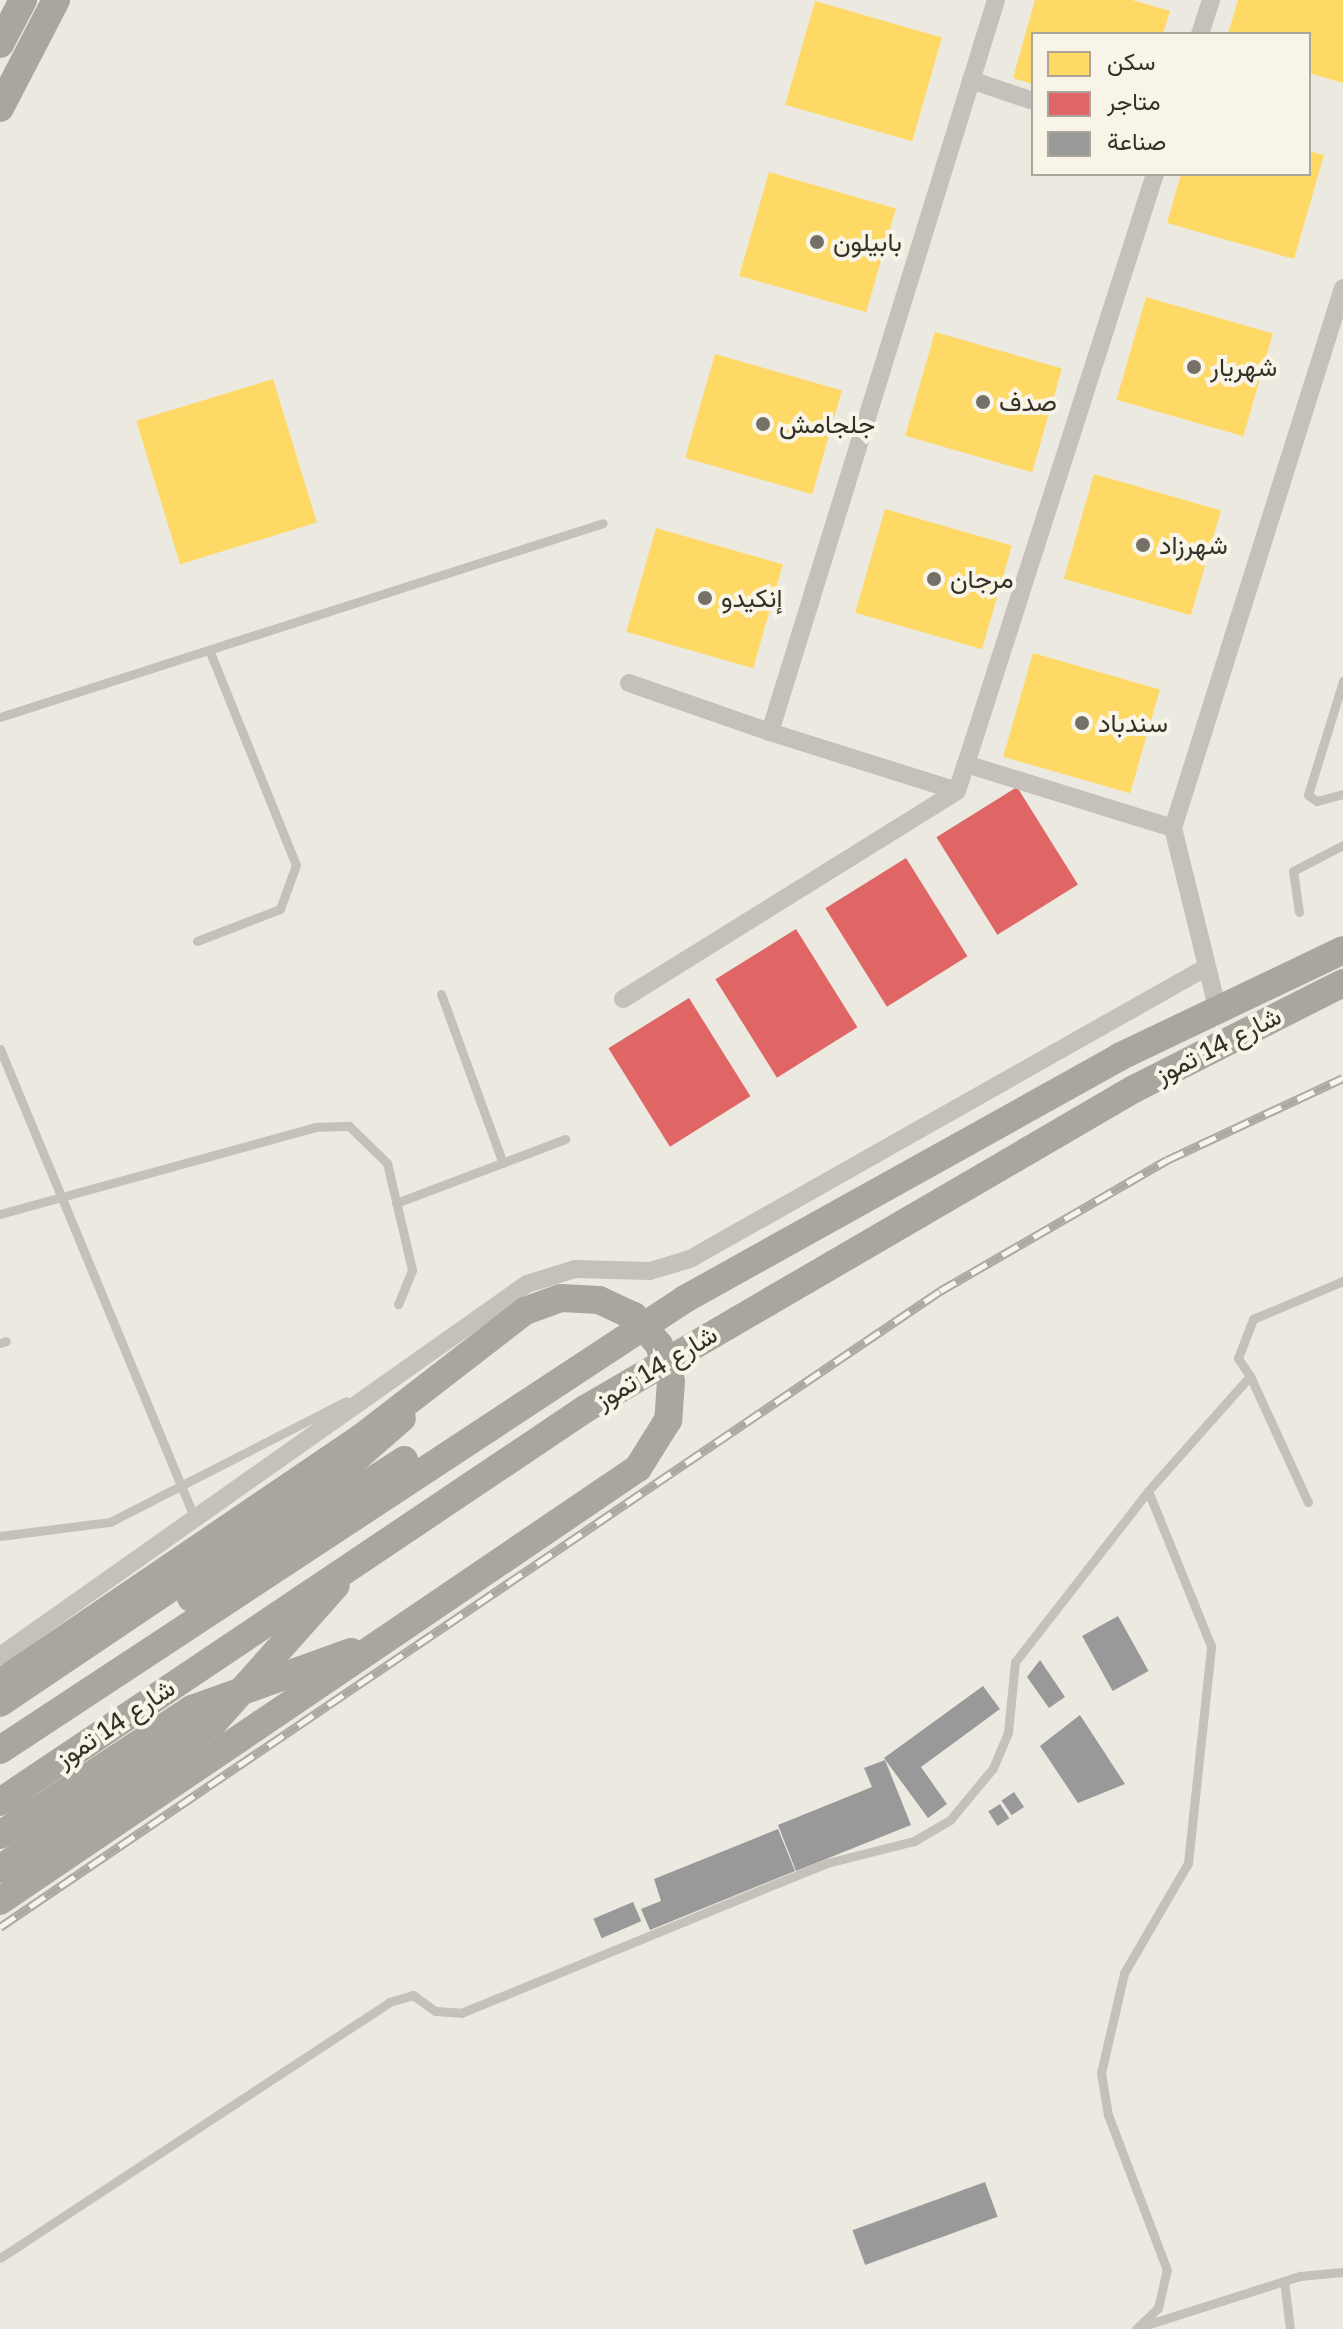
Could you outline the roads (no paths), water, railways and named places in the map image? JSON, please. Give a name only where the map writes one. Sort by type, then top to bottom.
[{"type":"main road","points":[[0,44],[23,0]]},
{"type":"main road","points":[[0,108],[56,0]]},
{"type":"main road","name":"شارع 14 تموز","points":[[0,1750],[525,1397],[699,1291],[1217,1007],[1343,950]]},
{"type":"main road","name":"شارع 14 تموز","points":[[0,1802],[387,1537],[721,1327],[1134,1089],[1343,983]]},
{"type":"main road","points":[[0,1683],[382,1422],[474,1347],[542,1303],[580,1297],[617,1306],[659,1345],[671,1381],[668,1420],[638,1468],[0,1901]]},
{"type":"main road","points":[[0,1703],[363,1457],[474,1347]]},
{"type":"main road","points":[[0,1726],[371,1477],[525,1397]]},
{"type":"main road","points":[[0,1869],[173,1753],[245,1691],[387,1537]]},
{"type":"main road","points":[[0,1835],[192,1709],[374,1643],[420,1617]]},
{"type":"street","points":[[770,732],[996,0]]},
{"type":"street","points":[[1201,32],[1211,0]]},
{"type":"street","points":[[971,80],[1031,100]]},
{"type":"street","points":[[623,999],[957,791],[1154,176]]},
{"type":"street","points":[[1217,1007],[1173,828],[1343,288]]},
{"type":"street","points":[[629,683],[770,732],[957,791]]},
{"type":"street","points":[[966,764],[1173,828]]},
{"type":"street","points":[[0,1656],[197,1522],[527,1284],[575,1269],[650,1271],[690,1259],[1205,968]]},
{"type":"lane","points":[[0,717],[603,523]]},
{"type":"lane","points":[[197,941],[280,909],[296,865],[209,650]]},
{"type":"lane","points":[[1343,681],[1308,795],[1317,801],[1343,794]]},
{"type":"lane","points":[[1299,912],[1293,871],[1343,845]]},
{"type":"lane","points":[[441,994],[503,1163]]},
{"type":"lane","points":[[0,1049],[55,1194],[197,1522]]},
{"type":"lane","points":[[0,1214],[55,1194],[337,1126],[358,1130],[387,1163],[412,1270],[398,1304]]},
{"type":"lane","points":[[396,1203],[565,1139]]},
{"type":"lane","points":[[1308,1502],[1250,1376],[1238,1358],[1253,1319],[1343,1281]]},
{"type":"lane","points":[[0,2258],[389,2002],[413,1995],[435,2011],[461,2013],[827,1863],[914,1841],[950,1820],[993,1768],[1008,1732],[1015,1662],[1148,1491],[1250,1376]]},
{"type":"lane","points":[[0,1536],[85,1530],[182,1488],[346,1401]]},
{"type":"lane","points":[[1140,2328],[1158,2308],[1167,2270],[1108,2115],[1101,2073],[1124,1973],[1188,1863],[1211,1646],[1148,1491]]},
{"type":"lane","points":[[1140,2328],[1284,2281],[1343,2272]]},
{"type":"lane","points":[[1284,2281],[1290,2329]]},
{"type":"railway","points":[[0,1927],[940,1291],[1167,1160],[1343,1078]]},
{"type":"place","name":"بابيلون","points":[[817,242]]},
{"type":"place","name":"شهريار","points":[[1194,367]]},
{"type":"place","name":"صدف","points":[[983,402]]},
{"type":"place","name":"جلجامش","points":[[763,424]]},
{"type":"place","name":"شهرزاد","points":[[1143,545]]},
{"type":"place","name":"مرجان","points":[[934,579]]},
{"type":"place","name":"إنكيدو","points":[[705,598]]},
{"type":"place","name":"سندباد","points":[[1082,723]]}]
